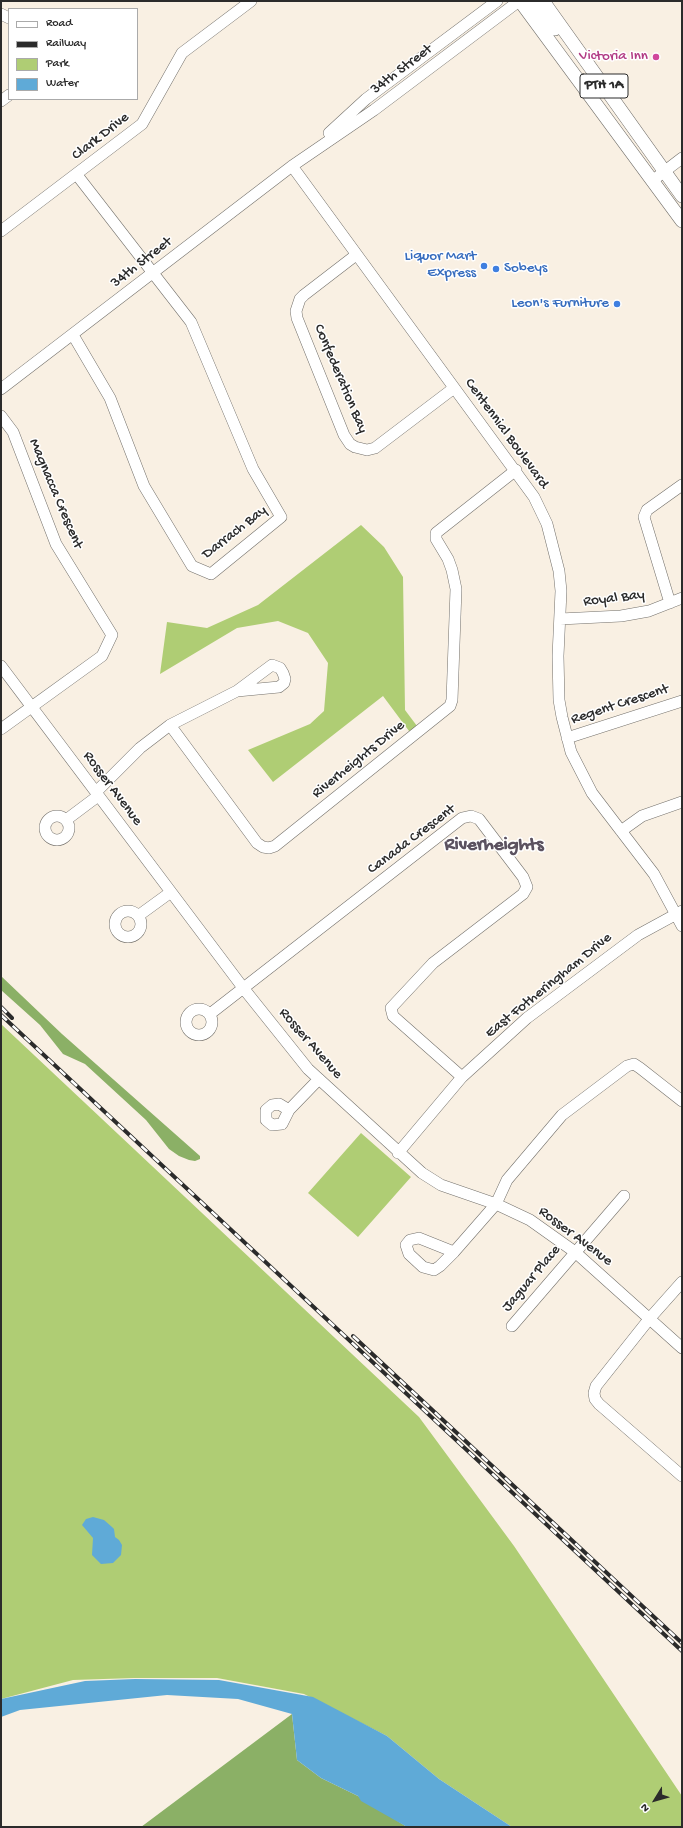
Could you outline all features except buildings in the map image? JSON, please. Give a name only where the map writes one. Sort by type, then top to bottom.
[{"type":"main road","name":"PTH 1A","points":[[520,1],[682,221]]},
{"type":"main road","points":[[529,1],[597,77]]},
{"type":"main road","name":"PTH 1A","points":[[543,1],[682,196]]},
{"type":"street","name":"Clark Drive","points":[[1,231],[77,175],[142,124],[182,53],[251,1]]},
{"type":"street","name":"34th Street","points":[[296,163],[366,99],[497,1]]},
{"type":"street","name":"34th Street","points":[[1,389],[296,163],[388,99],[520,1]]},
{"type":"street","points":[[380,89],[388,99]]},
{"type":"street","points":[[652,181],[682,158]]},
{"type":"street","name":"Centennial Boulevard","points":[[296,163],[356,255],[516,470],[537,504],[547,524],[555,549],[561,591],[558,669],[559,700],[567,738],[585,781],[620,831],[654,874],[679,912],[682,926]]},
{"type":"street","points":[[77,175],[153,273]]},
{"type":"street","name":"Confederation Bay","points":[[356,255],[304,295],[300,299],[296,311],[300,325],[344,436],[350,444],[355,447],[367,450],[375,448],[454,388]]},
{"type":"street","name":"Darrach Bay","points":[[73,335],[110,398],[144,486],[192,566],[211,574],[281,517],[253,469],[191,322],[153,273]]},
{"type":"street","name":"Magnacca Crescent","points":[[1,416],[13,432],[56,544],[112,635],[102,656],[32,707]]},
{"type":"street","name":"Riverheights Drive","points":[[170,725],[258,843],[263,847],[269,848],[275,846],[450,706],[452,700],[456,589],[452,570],[448,559],[436,539],[436,533],[516,470]]},
{"type":"street","name":"Royal Bay","points":[[670,603],[644,517],[647,510],[682,485]]},
{"type":"street","name":"Royal Bay","points":[[560,619],[621,616],[649,611],[682,598]]},
{"type":"street","name":"Rosser Avenue","points":[[1,666],[244,988],[308,1069],[422,1174],[441,1185],[496,1204],[530,1220],[575,1252],[682,1348]]},
{"type":"street","points":[[66,820],[97,794],[140,748],[170,725],[237,691]]},
{"type":"street","name":"Regent Crescent","points":[[567,738],[682,701]]},
{"type":"street","points":[[1,729],[32,707]]},
{"type":"street","points":[[620,831],[642,816],[682,802]]},
{"type":"street","name":"Canada Crescent","points":[[244,988],[462,818],[471,816],[479,819],[523,877],[527,887],[524,894],[433,963],[391,1008],[392,1016],[462,1077]]},
{"type":"street","points":[[138,916],[171,892]]},
{"type":"street","name":"East Fotheringham Drive","points":[[398,1153],[462,1077],[527,1018],[638,935],[679,912]]},
{"type":"street","points":[[210,1014],[244,988]]},
{"type":"street","points":[[454,1252],[496,1204],[507,1180],[562,1115],[626,1066],[634,1064],[682,1101]]},
{"type":"street","points":[[289,1110],[319,1079]]},
{"type":"street","name":"Jaguar Place","points":[[512,1326],[624,1196]]},
{"type":"street","points":[[682,1282],[650,1318],[596,1386],[594,1393],[595,1399],[682,1476]]},
{"type":"green space","points":[[361,525],[384,547],[403,577],[405,710],[420,730],[412,735],[383,696],[273,782],[248,750],[310,724],[324,711],[328,663],[308,633],[278,621],[237,628],[160,674],[167,622],[207,628],[258,605]]},
{"type":"green space","points":[[1,976],[62,1034],[200,1156],[200,1159],[195,1161],[189,1160],[179,1156],[169,1149],[146,1120],[85,1064],[63,1054],[40,1025],[1,990]]},
{"type":"green space","points":[[1,1024],[419,1417],[514,1546],[682,1796],[682,1827],[512,1827],[439,1779],[387,1736],[304,1694],[217,1678],[134,1678],[73,1680],[1,1699]]},
{"type":"green space","points":[[361,1133],[411,1177],[358,1237],[308,1193]]},
{"type":"green space","points":[[292,1714],[297,1760],[321,1778],[358,1796],[407,1827],[141,1827]]},
{"type":"water","points":[[93,1517],[104,1520],[112,1527],[114,1529],[115,1537],[122,1545],[121,1555],[113,1563],[101,1564],[92,1555],[93,1538],[82,1525],[86,1519]]},
{"type":"water","points":[[135,1679],[219,1680],[313,1697],[387,1736],[439,1779],[512,1827],[407,1827],[361,1801],[358,1796],[321,1778],[297,1760],[292,1714],[238,1699],[167,1695],[20,1710],[1,1717],[1,1699],[85,1681]]},
{"type":"railway","points":[[1,1007],[12,1018]]},
{"type":"railway","points":[[1,1015],[682,1651]]},
{"type":"railway","points":[[353,1336],[682,1643]]},
{"type":"place","name":"Victoria Inn","points":[[656,57]]},
{"type":"place","name":"Liquor Mart Express","points":[[484,266]]},
{"type":"place","name":"Sobeys","points":[[496,269]]},
{"type":"place","name":"Leon's Furniture","points":[[617,304]]},
{"type":"district","name":"Riverheights","points":[[494,846]]}]
